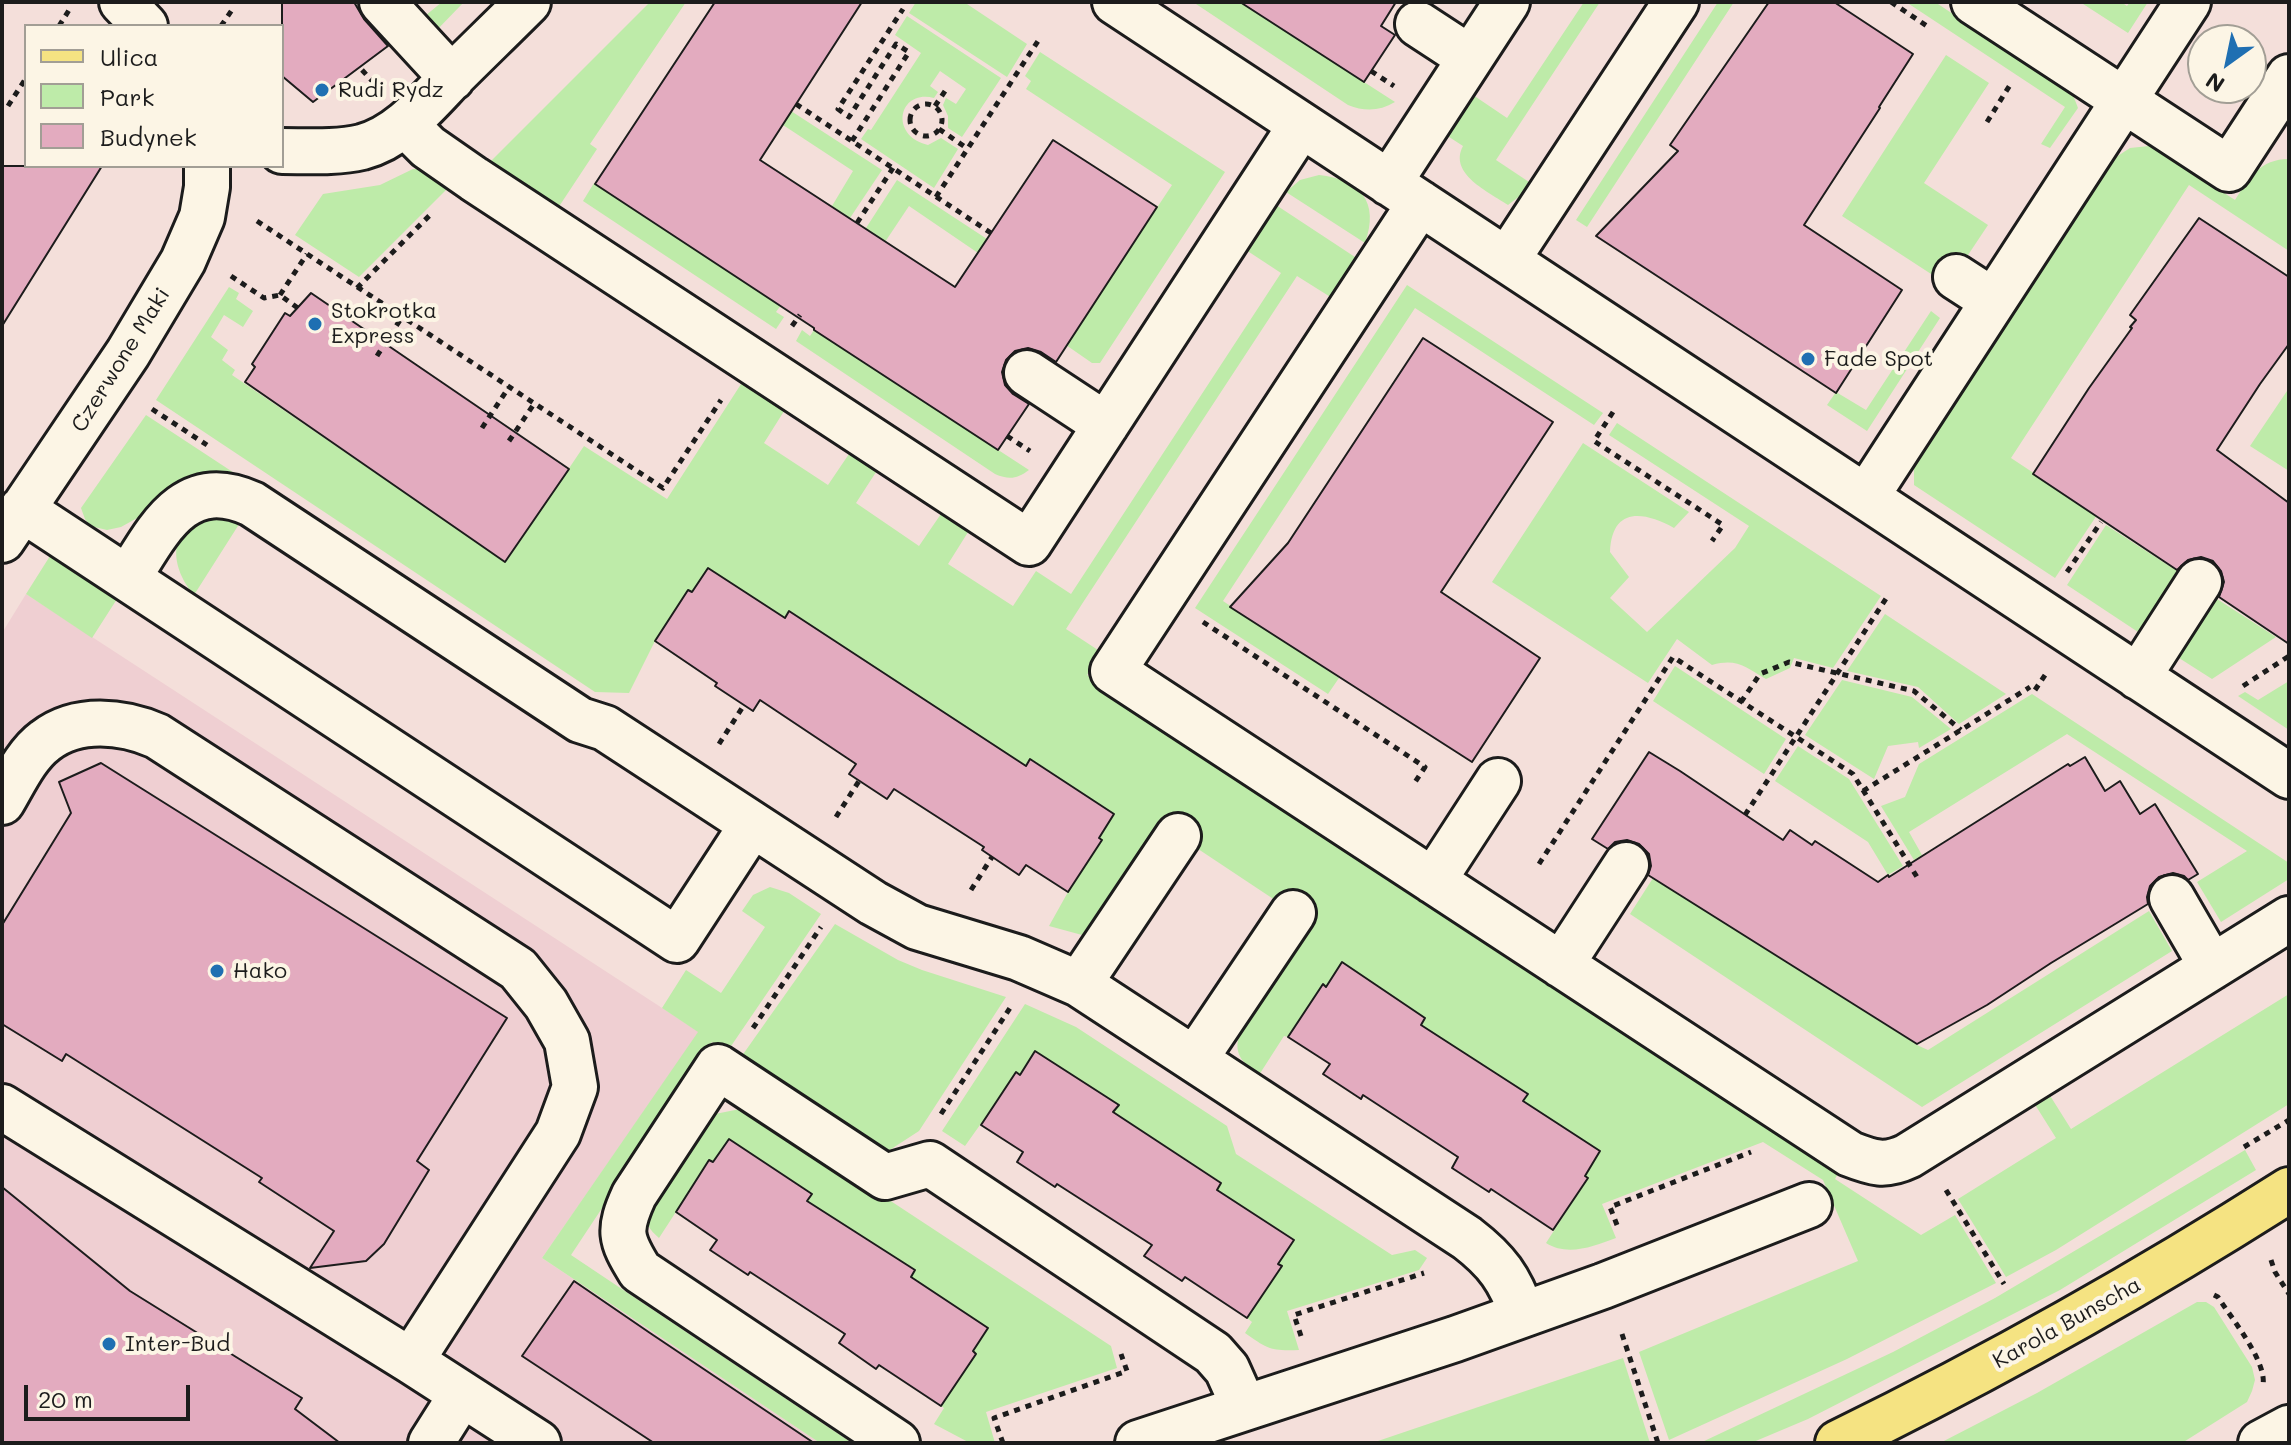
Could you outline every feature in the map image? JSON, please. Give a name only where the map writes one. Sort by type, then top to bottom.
[{"type":"main road","name":"Karola Bunscha","points":[[1838,1443],[2078,1318],[2289,1190]]},
{"type":"street","points":[[122,2],[143,24]]},
{"type":"street","points":[[382,2],[452,78]]},
{"type":"street","points":[[284,151],[344,150],[363,147],[387,137],[405,124],[528,2]]},
{"type":"street","points":[[1115,2],[2289,776]]},
{"type":"street","points":[[1507,2],[1470,58],[1405,193],[1113,671],[1850,1154],[1879,1164],[1894,1162],[1920,1148],[2289,919]]},
{"type":"street","points":[[1507,260],[1676,2]]},
{"type":"street","points":[[1974,2],[2229,169],[2281,105]]},
{"type":"street","points":[[1866,497],[2188,2]]},
{"type":"street","points":[[1418,24],[1470,58]]},
{"type":"street","points":[[405,124],[428,147],[468,174],[1029,543],[1301,125]]},
{"type":"street","name":"Czerwone Maki","points":[[12,524],[128,353],[183,261],[202,217],[207,168]]},
{"type":"street","points":[[1956,277],[1993,301]]},
{"type":"street","points":[[1027,373],[1106,425]]},
{"type":"street","points":[[128,578],[163,524],[181,506],[217,496],[241,499],[252,504],[580,720],[605,728],[873,903],[917,927],[1019,958],[1079,984],[1488,1254],[1514,1292],[1522,1314]]},
{"type":"street","points":[[12,524],[128,578],[677,940],[752,825]]},
{"type":"street","points":[[2138,677],[2199,582]]},
{"type":"street","points":[[2,802],[44,741],[66,729],[89,725],[136,727],[157,736],[518,969],[546,1004],[567,1041],[575,1087],[558,1133],[411,1361]]},
{"type":"street","points":[[1433,881],[1498,781]]},
{"type":"street","points":[[1079,984],[1178,836]]},
{"type":"street","points":[[1561,965],[1626,865]]},
{"type":"street","points":[[2172,898],[2212,967]]},
{"type":"street","points":[[1195,1059],[1293,913]]},
{"type":"street","points":[[897,1443],[640,1271],[630,1254],[622,1234],[625,1215],[634,1195],[718,1067],[885,1177],[930,1164],[1213,1353],[1227,1369],[1244,1407]]},
{"type":"street","points":[[2,1107],[538,1443]]},
{"type":"street","points":[[1138,1443],[1455,1339],[1603,1286],[1809,1205]]},
{"type":"street","points":[[431,1443],[462,1394]]},
{"type":"street","points":[[2261,1443],[2289,1428]]},
{"type":"path","points":[[60,24],[71,7]]},
{"type":"path","points":[[222,24],[234,7]]},
{"type":"path","points":[[852,141],[909,52],[896,44],[849,117],[838,109],[903,9]]},
{"type":"path","points":[[936,197],[1038,41]]},
{"type":"path","points":[[1371,71],[1391,84]]},
{"type":"path","points":[[8,106],[24,81]]},
{"type":"path","points":[[935,106],[947,88]]},
{"type":"path","points":[[796,104],[991,233]]},
{"type":"path","points":[[925,104],[935,106],[941,115],[939,129],[924,137],[914,133],[909,122],[915,107],[925,104]]},
{"type":"path","points":[[939,129],[968,149]]},
{"type":"path","points":[[857,223],[893,168]]},
{"type":"path","points":[[357,288],[468,174]]},
{"type":"path","points":[[257,221],[663,488],[726,391]]},
{"type":"path","points":[[227,273],[264,298],[280,295],[307,254]]},
{"type":"path","points":[[280,295],[299,309]]},
{"type":"path","points":[[377,356],[402,317]]},
{"type":"path","points":[[482,428],[509,387]]},
{"type":"path","points":[[509,441],[534,404]]},
{"type":"path","points":[[1613,412],[1594,441],[1723,525],[1712,541]]},
{"type":"path","points":[[2066,573],[2101,522]]},
{"type":"path","points":[[1745,815],[1889,594]]},
{"type":"path","points":[[1199,619],[1425,767],[1415,782]]},
{"type":"path","points":[[2238,689],[2289,656]]},
{"type":"path","points":[[1539,864],[1673,657],[1853,774],[1917,877]]},
{"type":"path","points":[[1741,702],[1760,674],[1789,662],[1914,691],[1961,730]]},
{"type":"path","points":[[1863,791],[2030,687]]},
{"type":"path","points":[[718,745],[744,705]]},
{"type":"path","points":[[834,820],[859,781]]},
{"type":"path","points":[[967,895],[992,857]]},
{"type":"path","points":[[753,1029],[822,926]]},
{"type":"path","points":[[933,1126],[1012,1005]]},
{"type":"path","points":[[2244,1147],[2289,1120]]},
{"type":"path","points":[[1920,1148],[2004,1284]]},
{"type":"path","points":[[1619,1232],[1610,1207],[1753,1151]]},
{"type":"path","points":[[2270,1258],[2289,1294]]},
{"type":"path","points":[[1303,1341],[1294,1315],[1431,1270]]},
{"type":"path","points":[[2207,1293],[2218,1297],[2260,1363],[2264,1377],[2262,1392]]},
{"type":"path","points":[[1622,1331],[1658,1443]]},
{"type":"path","points":[[1003,1443],[994,1418],[1127,1371],[1116,1342]]},
{"type":"shaded area","points":[[26,594],[699,1032],[542,1258],[820,1443],[2,1443],[2,633]]},
{"type":"green space","points":[[442,2],[464,2],[433,34],[420,20]]},
{"type":"green space","points":[[650,2],[686,2],[590,144],[597,149],[558,208],[489,163]]},
{"type":"green space","points":[[916,2],[964,2],[1027,44],[1007,77],[909,13]]},
{"type":"green space","points":[[1193,2],[1240,2],[1395,102],[1372,110],[1348,105]]},
{"type":"green space","points":[[1584,2],[1600,2],[1496,160],[1532,184],[1508,205],[1466,174],[1460,156],[1463,146],[1446,135],[1473,95],[1507,118]]},
{"type":"green space","points":[[1718,2],[1734,2],[1587,227],[1576,220]]},
{"type":"green space","points":[[1906,2],[1935,2],[2073,95],[2078,108],[2050,148],[2041,144],[2065,107]]},
{"type":"green space","points":[[2080,2],[2121,2],[2127,6],[2130,2],[2148,2],[2128,33]]},
{"type":"green space","points":[[907,16],[1001,78],[962,137],[948,128],[948,116],[943,105],[946,98],[956,104],[966,89],[940,71],[930,86],[938,92],[934,98],[912,100],[906,107],[903,124],[907,133],[928,145],[941,138],[958,149],[934,188],[861,139],[868,129],[871,130],[921,53],[895,35]]},
{"type":"green space","points":[[1040,52],[1225,172],[1100,363],[1092,363],[1066,345],[1172,185],[1026,89],[1031,81],[1025,76]]},
{"type":"green space","points":[[1946,55],[1989,83],[1924,183],[1988,225],[1948,285],[1842,216]]},
{"type":"green space","points":[[791,111],[882,170],[850,218],[832,206],[853,171],[783,125]]},
{"type":"green space","points":[[2149,146],[2235,200],[2256,171],[2270,162],[2289,159],[2289,251],[2189,185],[2011,458],[2097,515],[2055,578],[1914,485],[1914,466],[2113,159],[2130,148]]},
{"type":"green space","points":[[419,169],[449,187],[359,277],[295,235],[323,194],[380,185]]},
{"type":"green space","points":[[1319,175],[1346,182],[1363,195],[1370,216],[1365,243],[1286,192],[1300,180]]},
{"type":"green space","points":[[897,180],[987,239],[978,253],[909,206],[885,242],[866,228]]},
{"type":"green space","points":[[594,183],[781,305],[776,312],[784,317],[776,329],[583,201]]},
{"type":"green space","points":[[1276,205],[1358,259],[1332,298],[1297,276],[1082,604],[1066,629],[1101,652],[1087,675],[1840,1170],[1835,1179],[1921,1235],[1955,1215],[1996,1283],[1847,1359],[1669,1440],[1639,1352],[1858,1261],[1823,1180],[1763,1142],[1602,1204],[1616,1238],[1581,1249],[1554,1247],[1546,1243],[1588,1178],[1585,1175],[1600,1151],[1523,1101],[1527,1094],[1421,1025],[1424,1017],[1342,963],[1326,987],[1322,985],[1288,1037],[1284,1036],[1259,1075],[1245,1063],[1239,1054],[1239,1036],[1314,926],[1159,823],[1082,935],[1049,926],[1102,841],[1099,838],[1114,814],[1031,759],[1026,766],[789,612],[785,618],[708,568],[692,592],[688,590],[655,641],[629,693],[595,692],[156,400],[229,287],[239,293],[236,299],[253,311],[243,327],[224,315],[211,337],[228,350],[222,360],[235,370],[232,375],[506,562],[584,446],[667,499],[743,381],[786,408],[764,443],[828,485],[851,451],[878,469],[856,503],[919,546],[943,511],[970,529],[948,564],[1013,606],[1036,571],[1071,594],[1281,273],[1246,250]]},
{"type":"green space","points":[[1407,285],[1603,413],[1594,425],[1415,308],[1223,601],[1339,678],[1328,694],[1195,608]]},
{"type":"green space","points":[[1931,311],[1940,318],[1867,431],[1827,405],[1836,392],[1866,410]]},
{"type":"green space","points":[[802,330],[810,336],[814,330],[1029,470],[1013,478],[995,474],[796,341]]},
{"type":"green space","points":[[2289,388],[2289,471],[2250,446]]},
{"type":"green space","points":[[146,415],[254,486],[148,512],[121,527],[107,530],[90,526],[81,508]]},
{"type":"green space","points":[[1617,423],[1881,596],[1833,668],[1794,658],[1790,668],[1766,679],[1735,663],[1712,665],[1677,639],[1648,683],[1492,582],[1583,443],[1689,512],[1674,528],[1651,518],[1631,517],[1616,527],[1612,537],[1610,552],[1629,577],[1610,598],[1647,632],[1735,548],[1749,526],[1609,435]]},
{"type":"green space","points":[[210,516],[243,518],[194,595],[181,574],[176,549],[185,530]]},
{"type":"green space","points":[[2106,525],[2177,571],[2138,632],[2067,585]]},
{"type":"green space","points":[[50,556],[117,599],[92,638],[26,594]]},
{"type":"green space","points":[[2217,599],[2276,637],[2212,679],[2179,658]]},
{"type":"green space","points":[[1885,614],[2006,694],[1959,724],[1918,687],[1847,671]]},
{"type":"green space","points":[[1675,666],[1786,739],[1764,774],[1653,701]]},
{"type":"green space","points":[[1842,680],[1912,697],[1951,729],[1919,748],[1918,742],[1888,746],[1874,779],[1805,735]]},
{"type":"green space","points":[[2289,681],[2289,730],[2238,696],[2245,692],[2258,700]]},
{"type":"green space","points":[[2032,694],[2289,863],[2289,879],[2221,922],[2197,882],[2247,851],[2067,734],[1909,832],[1922,855],[1914,860],[1881,806],[1905,797],[1919,764]]},
{"type":"green space","points":[[1798,746],[1849,779],[1903,866],[1888,875],[1868,842],[1775,781]]},
{"type":"green space","points":[[1653,878],[1928,1050],[2149,911],[2172,951],[1922,1107],[1630,914]]},
{"type":"green space","points":[[770,887],[789,893],[821,914],[727,1052],[712,1042],[571,1255],[852,1443],[820,1443],[542,1258],[698,1032],[662,1008],[686,970],[721,993],[765,927],[742,911],[753,895]]},
{"type":"green space","points":[[835,924],[898,960],[1006,997],[919,1131],[882,1155],[739,1060]]},
{"type":"green space","points":[[2289,994],[2289,1104],[2056,1250],[2006,1277],[1958,1199],[2056,1138],[2034,1103],[2049,1094],[2071,1129]]},
{"type":"green space","points":[[1025,1004],[1076,1027],[1227,1126],[1236,1154],[1392,1255],[1415,1250],[1427,1258],[1419,1270],[1287,1311],[1299,1350],[1275,1349],[1259,1343],[1245,1333],[1252,1322],[1247,1318],[1282,1266],[1278,1264],[1294,1239],[1217,1190],[1221,1182],[1113,1112],[1118,1105],[1035,1051],[965,1146],[942,1131]]},
{"type":"green space","points":[[740,1109],[754,1111],[1111,1346],[1117,1368],[986,1412],[995,1443],[970,1443],[934,1424],[944,1408],[941,1406],[987,1328],[911,1277],[914,1270],[807,1201],[811,1193],[729,1139],[713,1162],[709,1161],[659,1238],[649,1227],[646,1213],[703,1122],[715,1114]]},
{"type":"green space","points":[[2245,1150],[2256,1170],[2060,1290],[1808,1419],[1751,1443],[1700,1443],[1893,1352],[1995,1298]]},
{"type":"green space","points":[[2197,1302],[2206,1302],[2214,1307],[2252,1367],[2255,1380],[2247,1402],[2182,1443],[1940,1443],[2037,1393]]},
{"type":"green space","points":[[1623,1358],[1650,1443],[1372,1443]]},
{"type":"building","points":[[282,2],[354,2],[364,19],[388,46],[313,102],[284,78]]},
{"type":"building","points":[[715,2],[862,2],[760,160],[955,287],[1053,140],[1157,207],[1056,362],[1028,348],[1015,351],[1006,360],[1002,372],[1005,385],[1029,404],[998,450],[595,184]]},
{"type":"building","points":[[1240,2],[1396,2],[1381,26],[1395,35],[1364,82]]},
{"type":"building","points":[[1769,2],[1834,2],[1913,54],[1804,225],[1902,290],[1836,393],[1596,236],[1678,151],[1670,145]]},
{"type":"building","points":[[2,166],[101,168],[2,326]]},
{"type":"building","points":[[2199,218],[2289,277],[2289,344],[2217,450],[2289,503],[2289,644],[2219,597],[2224,582],[2221,571],[2213,561],[2201,557],[2188,560],[2177,570],[2033,474],[2132,328],[2136,320],[2130,315]]},
{"type":"building","points":[[311,293],[569,469],[505,562],[245,382],[255,367],[252,364],[285,313],[290,316]]},
{"type":"building","points":[[1423,338],[1553,422],[1441,592],[1540,658],[1472,762],[1230,607],[1288,543]]},
{"type":"building","points":[[708,568],[785,618],[789,611],[1026,766],[1030,759],[1114,814],[1099,838],[1102,840],[1068,892],[1026,865],[1019,875],[982,850],[984,847],[894,789],[887,799],[849,774],[856,764],[760,700],[753,711],[655,641],[688,590],[692,592]]},
{"type":"building","points":[[1649,752],[1783,840],[1790,830],[1812,845],[1815,841],[1878,882],[2068,764],[2070,766],[2085,757],[2105,791],[2120,781],[2140,814],[2155,804],[2198,874],[2188,880],[2173,873],[2159,877],[2150,886],[2148,904],[1987,1005],[1917,1044],[1648,875],[1651,866],[1649,854],[1639,844],[1627,840],[1615,842],[1608,849],[1592,839]]},
{"type":"building","name":"Hako","points":[[101,763],[507,1018],[417,1161],[429,1170],[384,1244],[366,1261],[310,1268],[334,1231],[259,1182],[262,1178],[66,1054],[62,1061],[2,1024],[2,925],[71,813],[59,782]]},
{"type":"building","points":[[1342,962],[1425,1018],[1421,1025],[1528,1094],[1523,1101],[1600,1151],[1585,1176],[1588,1178],[1553,1230],[1491,1189],[1489,1192],[1452,1168],[1458,1157],[1363,1095],[1361,1099],[1323,1074],[1330,1064],[1288,1037],[1323,984],[1326,987]]},
{"type":"building","points":[[1035,1051],[1119,1105],[1113,1112],[1221,1183],[1217,1190],[1294,1240],[1278,1264],[1282,1266],[1247,1318],[1185,1277],[1182,1281],[1144,1256],[1152,1245],[1017,1162],[1023,1152],[981,1125],[1016,1072],[1020,1075]]},
{"type":"building","points":[[729,1139],[812,1194],[807,1201],[915,1270],[911,1277],[988,1328],[973,1351],[976,1354],[941,1406],[879,1365],[876,1369],[839,1343],[845,1334],[750,1272],[748,1275],[710,1250],[717,1240],[676,1212],[709,1160],[713,1162]]},
{"type":"building","name":"Inter-Bud","points":[[2,1187],[130,1291],[302,1398],[295,1409],[340,1443],[2,1443]]},
{"type":"building","points":[[574,1281],[814,1443],[654,1443],[522,1356]]},
{"type":"place","name":"Rudi Rydz","points":[[322,90]]},
{"type":"place","name":"Stokrotka Express","points":[[315,324]]},
{"type":"place","name":"Fade Spot","points":[[1808,359]]},
{"type":"place","name":"Hako","points":[[217,971]]},
{"type":"place","name":"Inter-Bud","points":[[109,1344]]}]
